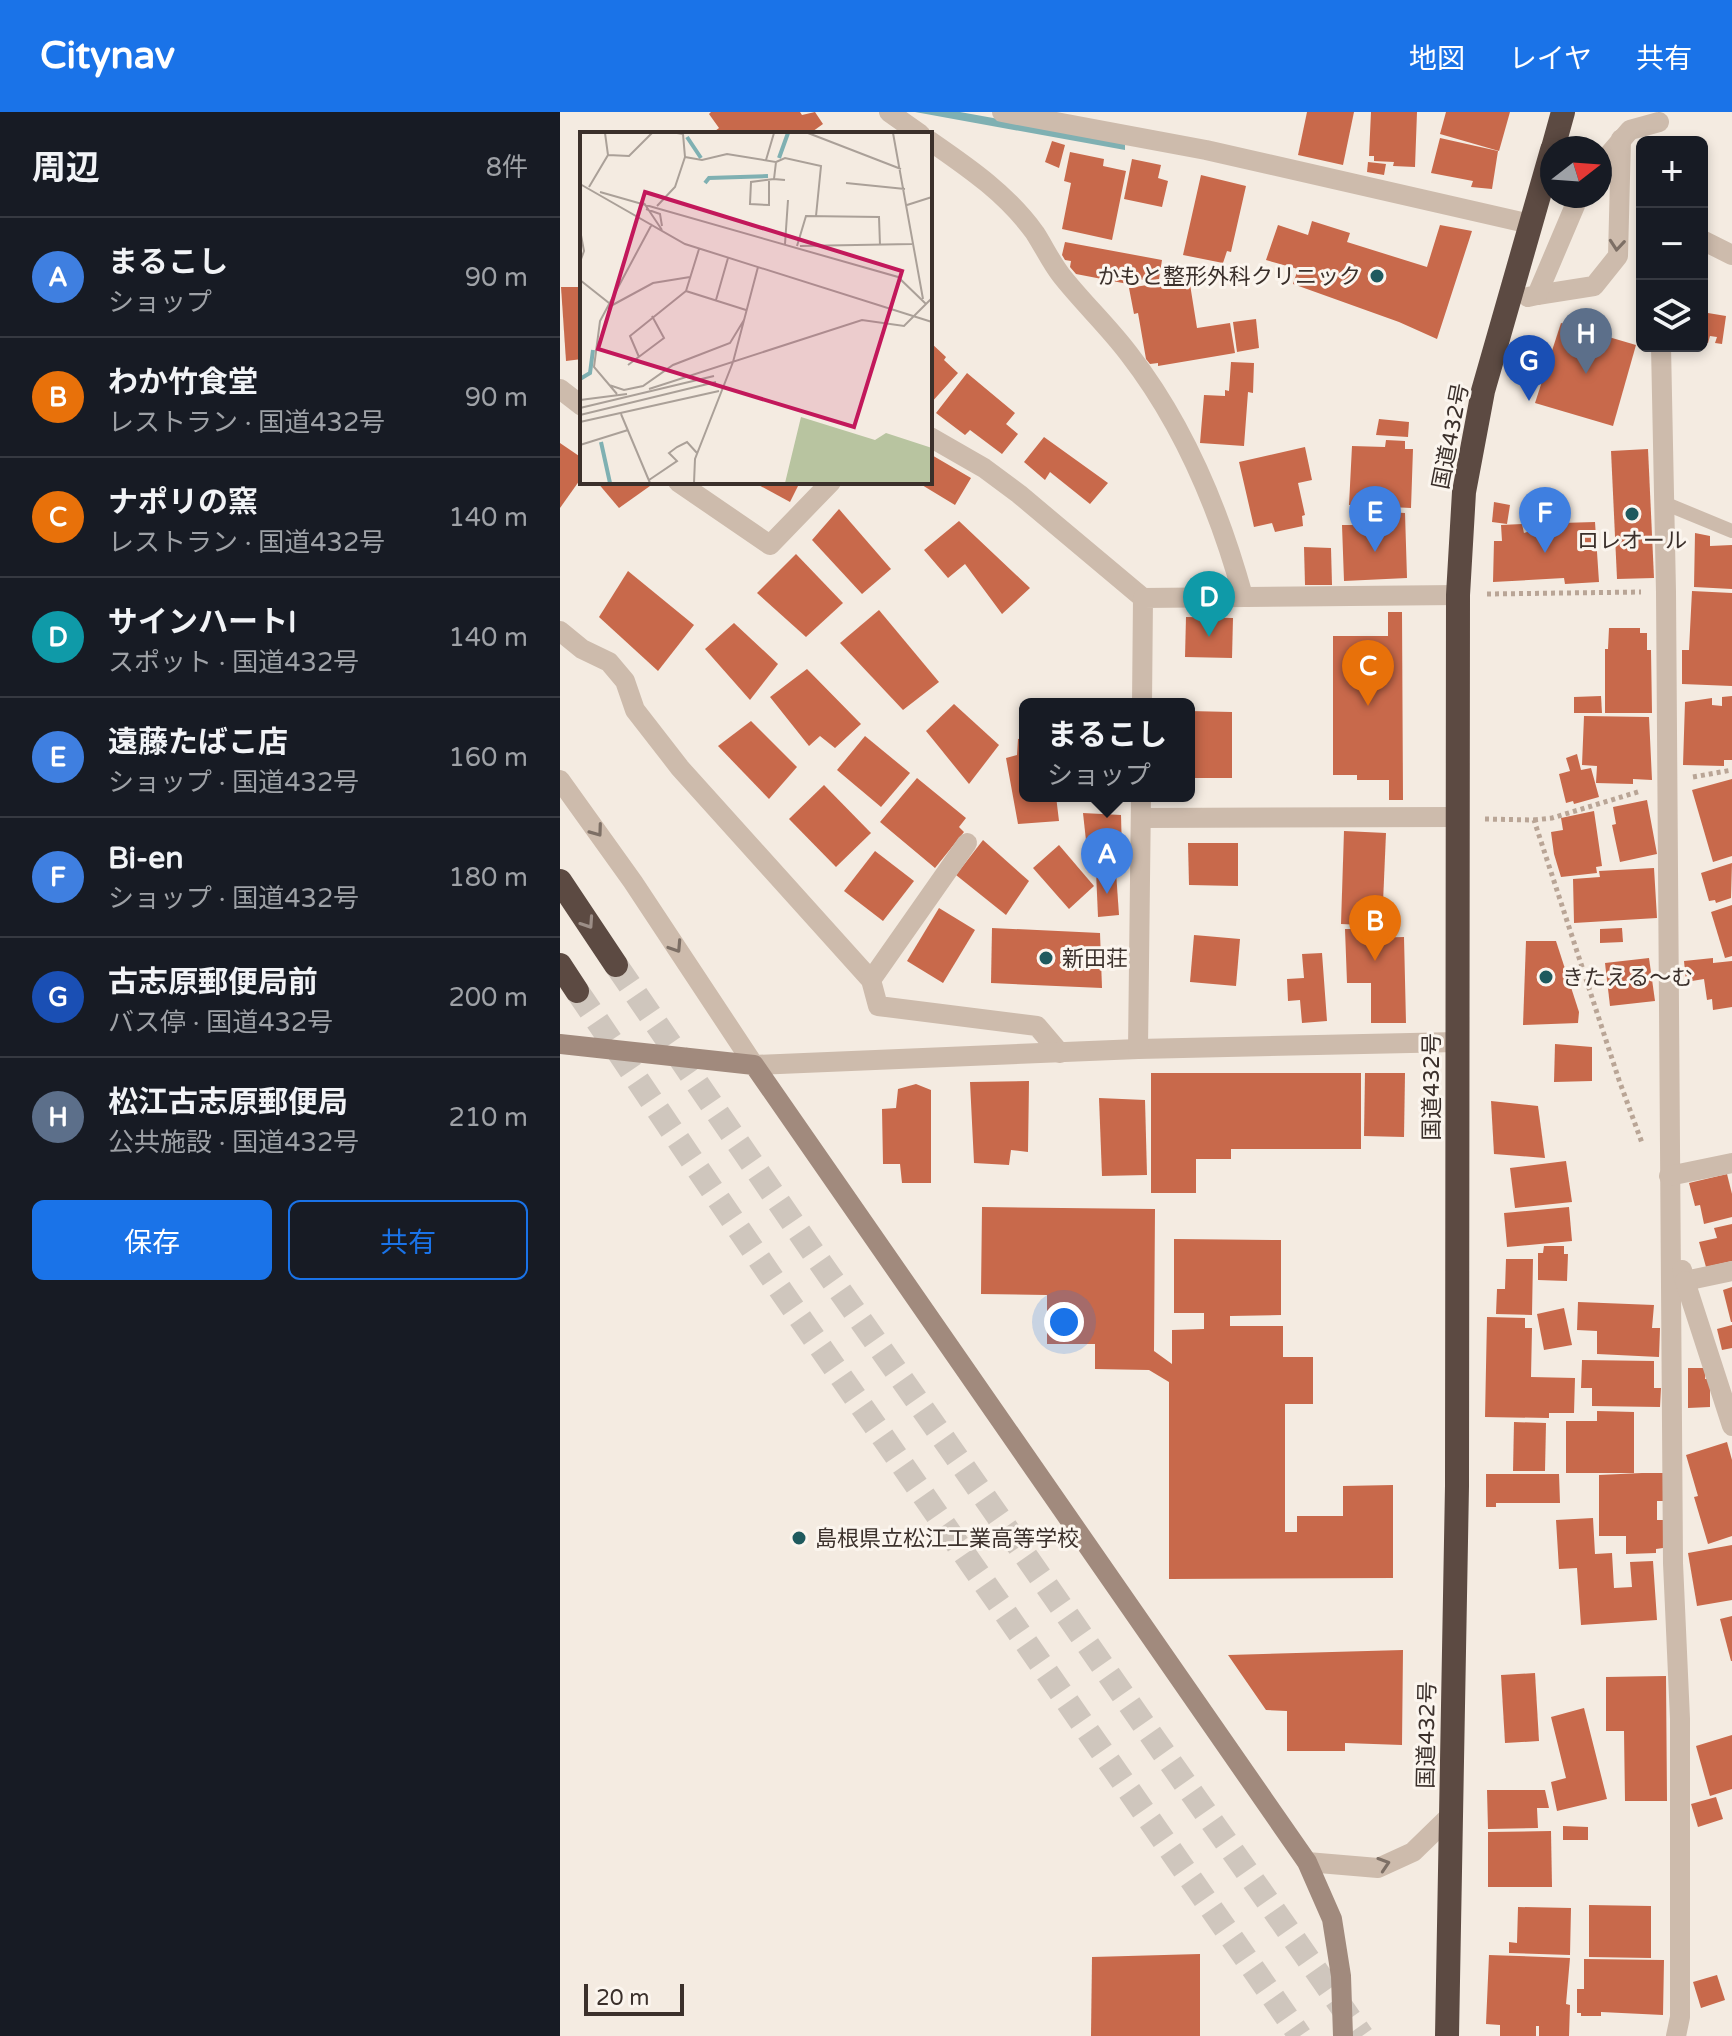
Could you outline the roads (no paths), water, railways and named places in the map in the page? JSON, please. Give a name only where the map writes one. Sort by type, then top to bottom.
[{"type":"highway","name":"国道432号","points":[[1556,136],[1563,112]]},
{"type":"highway","name":"国道432号","points":[[1447,2036],[1457,1486],[1458,595],[1464,492],[1483,391],[1540,190]]},
{"type":"highway","points":[[560,881],[616,965]]},
{"type":"highway","points":[[560,965],[577,991]]},
{"type":"street","points":[[889,112],[917,132]]},
{"type":"street","points":[[1002,112],[1206,150],[1530,224]]},
{"type":"street","points":[[1612,150],[1630,130],[1659,125]]},
{"type":"street","points":[[1508,301],[1594,286],[1618,256],[1621,139]]},
{"type":"street","points":[[932,142],[973,170],[1013,206],[1035,233],[1061,274],[1129,354],[1158,394],[1201,476],[1227,538],[1243,596]]},
{"type":"street","points":[[1537,295],[1574,208]]},
{"type":"street","points":[[1708,243],[1732,255]]},
{"type":"street","points":[[1661,352],[1666,592],[1673,1563],[1680,1734],[1680,2017],[1676,2036]]},
{"type":"street","points":[[560,389],[580,404]]},
{"type":"street","points":[[932,438],[984,468],[1019,494],[1143,598],[1458,595]]},
{"type":"street","points":[[681,484],[770,545],[829,484]]},
{"type":"street","points":[[1142,698],[1143,598]]},
{"type":"street","points":[[560,631],[582,649],[609,662],[625,681],[635,710],[680,768],[871,980],[878,1006],[1037,1026],[1060,1053]]},
{"type":"street","points":[[560,780],[1307,1862],[1332,1919],[1341,1976],[1343,2036]]},
{"type":"street","points":[[1138,1049],[1141,802]]},
{"type":"street","points":[[1141,818],[1456,817]]},
{"type":"street","points":[[871,980],[967,843]]},
{"type":"street","points":[[560,1044],[754,1065],[1138,1049],[1457,1042]]},
{"type":"street","points":[[1669,1176],[1732,1163]]},
{"type":"street","points":[[1670,1228],[1732,1426]]},
{"type":"street","points":[[1685,1281],[1732,1271]]},
{"type":"street","points":[[1307,1862],[1378,1868],[1413,1852],[1450,1816]]},
{"type":"lane","points":[[1664,503],[1732,531]]},
{"type":"water","points":[[915,112],[960,112],[1125,142],[1125,150]]},
{"type":"tunnel","points":[[616,965],[817,1258],[1362,2036]]},
{"type":"tunnel","points":[[577,991],[768,1272],[1300,2036]]},
{"type":"place","name":"かもと整形外科クリニック","points":[[1377,276]]},
{"type":"place","name":"松江古志原郵便局","points":[[1586,374]]},
{"type":"place","name":"古志原郵便局前","points":[[1529,401]]},
{"type":"place","name":"ロレオール","points":[[1632,514]]},
{"type":"place","name":"遠藤たばこ店","points":[[1375,552]]},
{"type":"place","name":"Bi-en","points":[[1545,553]]},
{"type":"place","name":"サインハートI","points":[[1209,637]]},
{"type":"place","name":"ナポリの窯","points":[[1368,706]]},
{"type":"place","name":"まるこし","points":[[1107,894]]},
{"type":"place","name":"新田荘","points":[[1046,958]]},
{"type":"place","name":"わか竹食堂","points":[[1375,961]]},
{"type":"place","name":"きたえる～む","points":[[1546,977]]},
{"type":"place","name":"島根県立松江工業高等学校","points":[[799,1538]]}]
